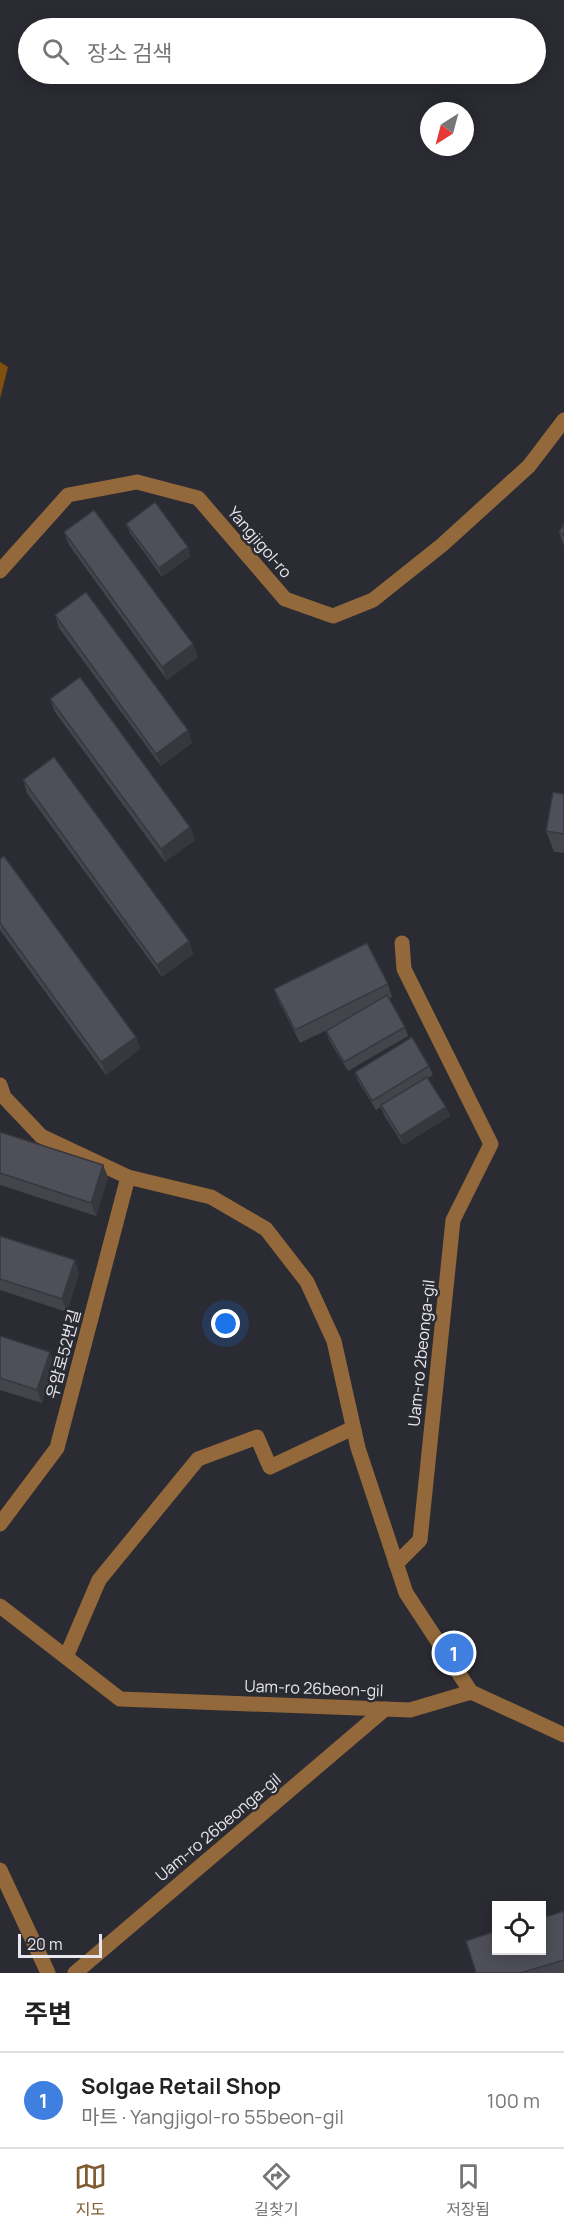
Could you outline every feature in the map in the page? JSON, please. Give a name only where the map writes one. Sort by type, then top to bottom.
[{"type":"street","name":"Yangjigol-ro","points":[[1,573],[68,495],[137,482],[198,498],[285,599],[333,616],[373,600],[442,545],[529,466],[564,420]]},
{"type":"street","name":"Uam-ro 2beonga-gil","points":[[396,1564],[420,1540],[453,1220],[491,1144],[404,969],[402,943]]},
{"type":"street","points":[[0,1085],[4,1097],[41,1136],[128,1176],[211,1197],[266,1229],[307,1282],[334,1341],[358,1448],[406,1593],[471,1692],[564,1735]]},
{"type":"street","name":"우암로52번길","points":[[0,1524],[57,1449],[128,1176]]},
{"type":"street","points":[[66,1657],[99,1580],[198,1459],[257,1437],[270,1467],[353,1428]]},
{"type":"street","name":"Uam-ro 26beon-gil","points":[[0,1606],[120,1699],[410,1710],[471,1692]]},
{"type":"street","name":"Uam-ro 26beonga-gil","points":[[75,1973],[385,1709]]},
{"type":"street","points":[[0,1870],[48,1973]]},
{"type":"shaded area","points":[[0,362],[8,367],[0,399]]},
{"type":"building","points":[[155,502],[188,547],[159,568],[126,524]]},
{"type":"building","points":[[94,510],[193,644],[162,667],[64,532]]},
{"type":"building","points":[[564,524],[564,535],[559,532]]},
{"type":"building","points":[[86,592],[188,730],[156,754],[55,615]]},
{"type":"building","points":[[80,677],[190,827],[161,849],[50,699]]},
{"type":"building","points":[[54,757],[189,941],[157,965],[23,780]]},
{"type":"building","points":[[553,792],[564,794],[564,834],[546,831]]},
{"type":"building","points":[[4,856],[136,1037],[101,1062],[0,923],[0,859]]},
{"type":"building","points":[[367,943],[388,984],[295,1030],[274,989]]},
{"type":"building","points":[[387,995],[405,1027],[344,1062],[326,1031]]},
{"type":"building","points":[[412,1037],[429,1066],[372,1101],[355,1072]]},
{"type":"building","points":[[427,1077],[446,1107],[400,1136],[381,1105]]},
{"type":"building","points":[[0,1132],[103,1165],[91,1203],[0,1173]]},
{"type":"building","points":[[0,1236],[75,1260],[62,1299],[0,1279]]},
{"type":"building","points":[[0,1336],[50,1352],[37,1390],[0,1378]]},
{"type":"building","points":[[564,1911],[564,1960],[520,1973],[476,1973],[466,1941],[492,1932],[492,1955],[546,1955],[546,1917]]},
{"type":"place","name":"Solgae Retail Shop","points":[[454,1653]]}]
